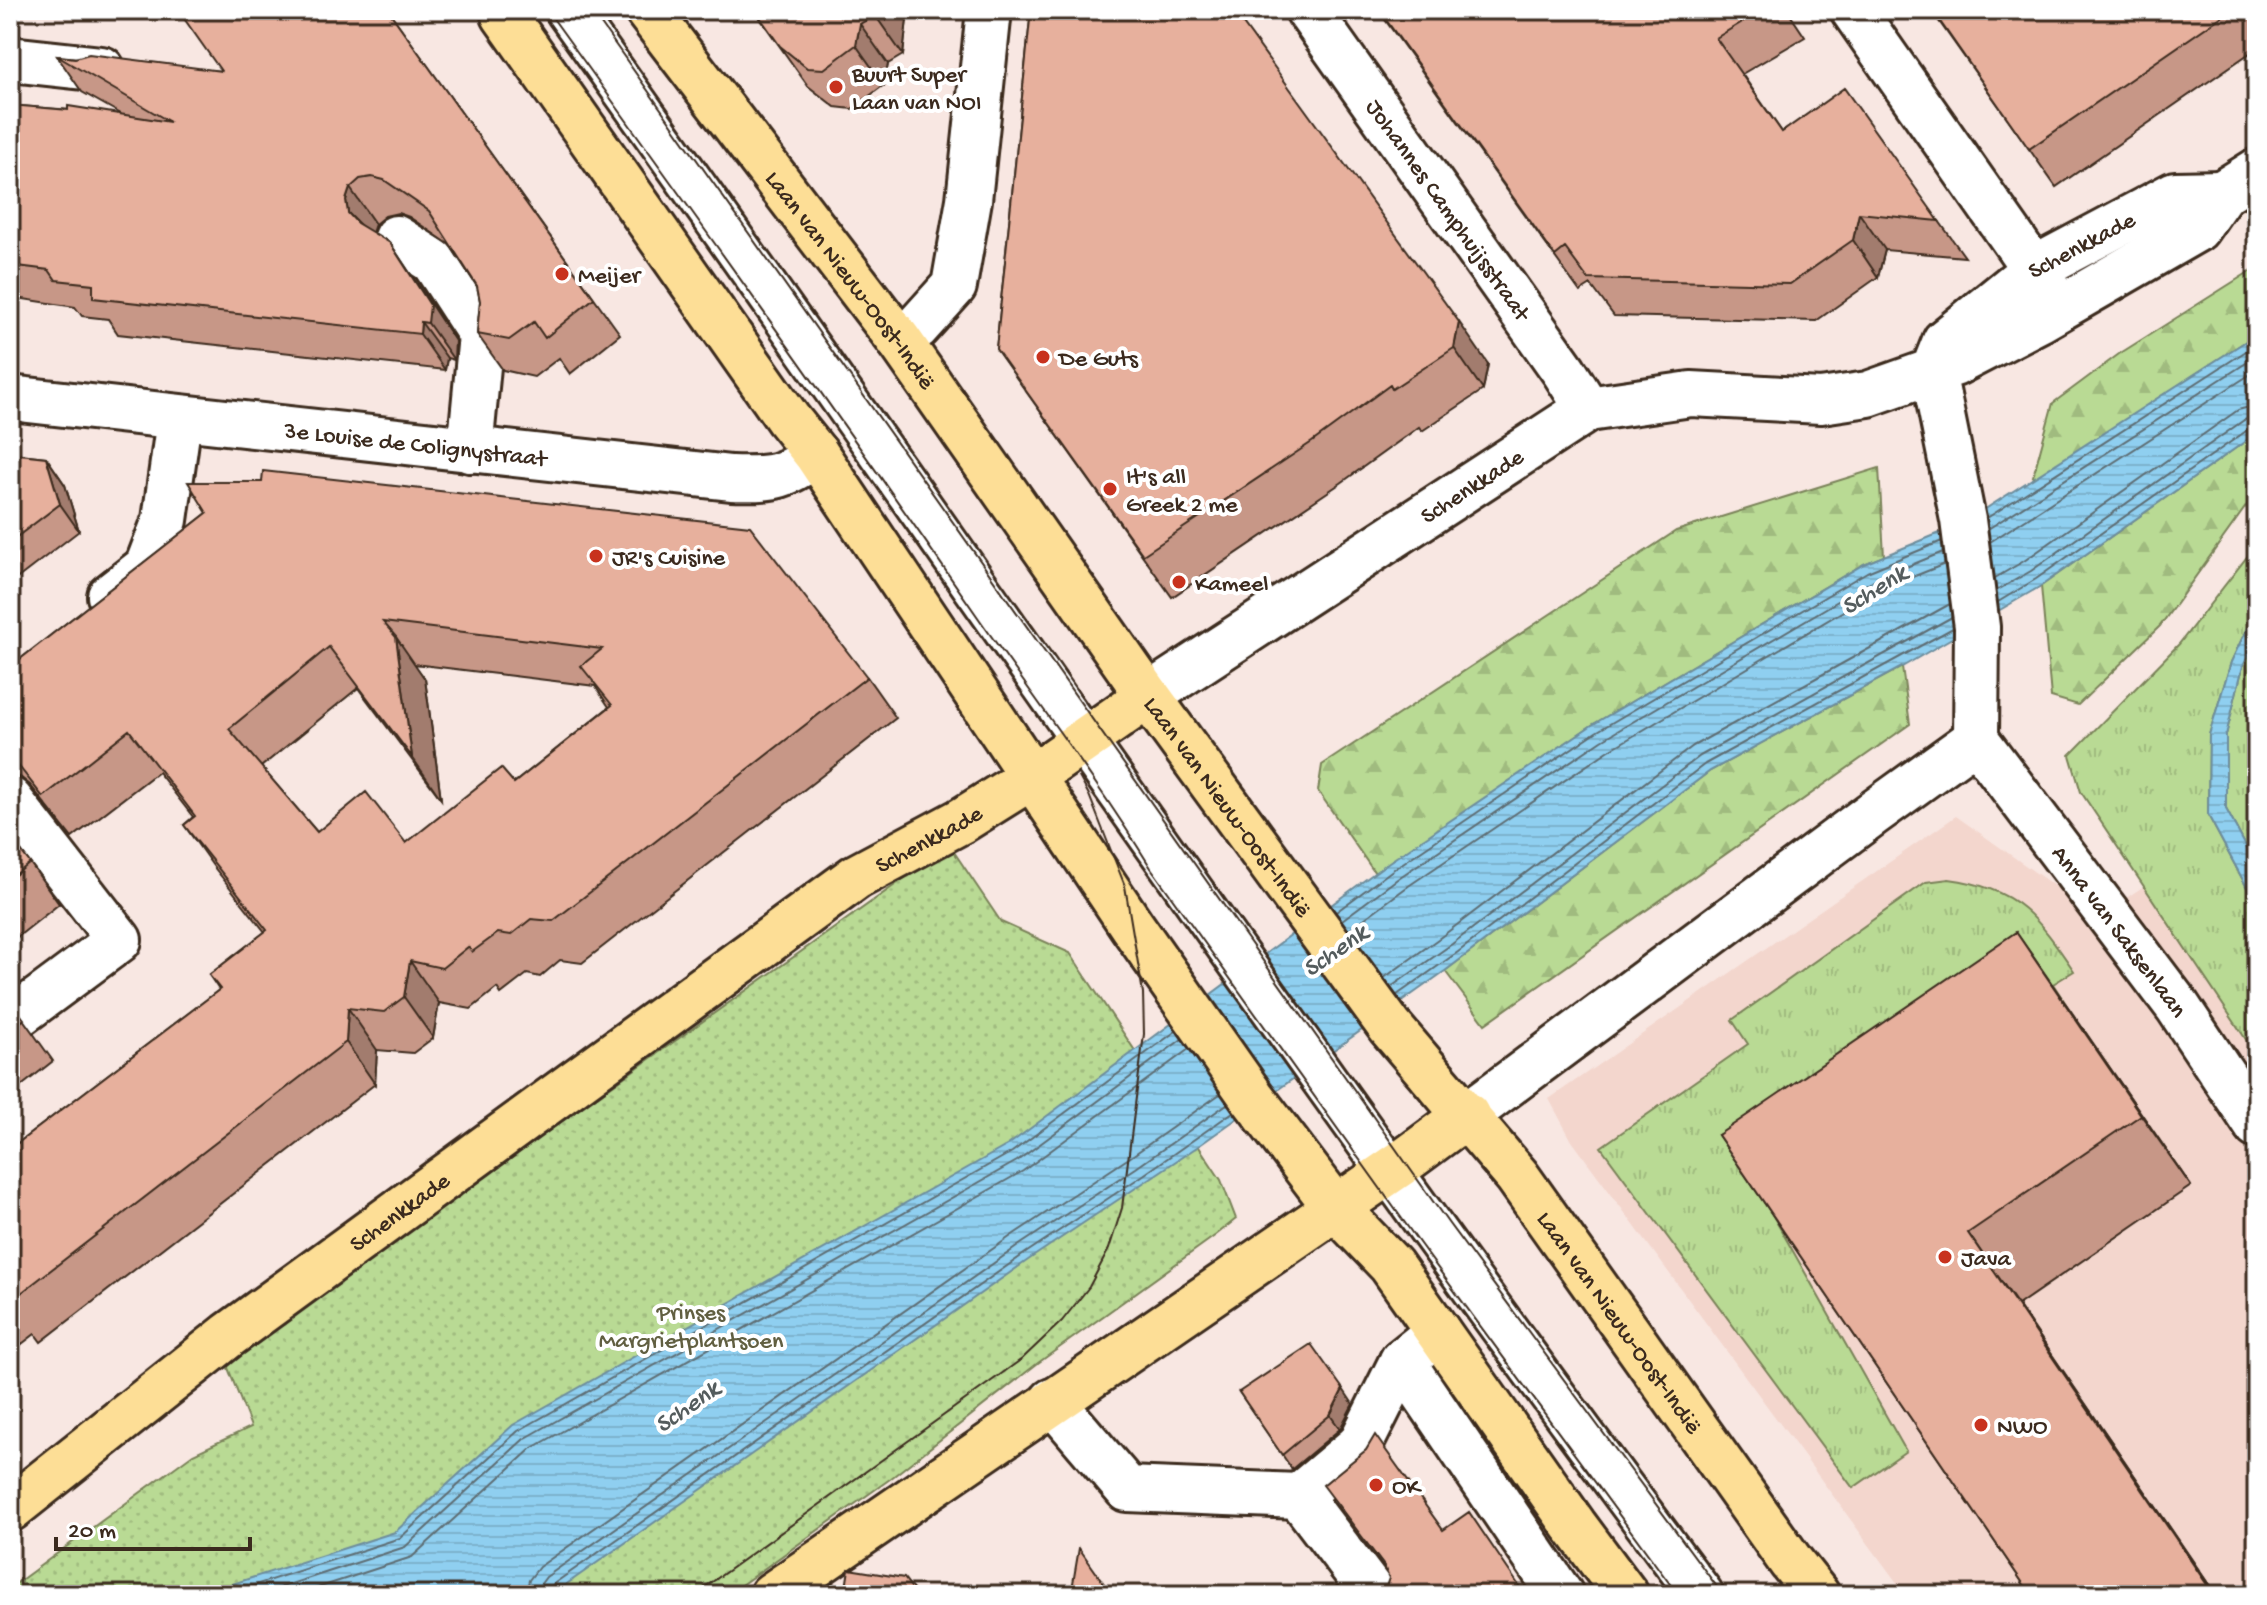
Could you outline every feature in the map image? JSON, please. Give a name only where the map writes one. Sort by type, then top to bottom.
[{"type":"main road","points":[[504,10],[504,15],[540,67],[788,419],[816,454],[1132,926],[1261,1110],[1336,1208],[1391,1265],[1626,1595]]},
{"type":"main road","name":"Laan van Nieuw-Oost-Indië","points":[[647,10],[899,340],[1148,696],[1390,1027],[1517,1176],[1817,1595]]},
{"type":"main road","name":"Schenkkade","points":[[10,1509],[229,1335],[856,877],[961,821],[1033,776],[1148,696]]},
{"type":"main road","points":[[772,1595],[1467,1115]]},
{"type":"street","points":[[568,10],[845,398],[1316,1070],[1701,1595]]},
{"type":"street","points":[[899,340],[917,327],[954,286],[969,200],[989,10]]},
{"type":"street","name":"Johannes Camphuijsstraat","points":[[1308,10],[1588,409]]},
{"type":"street","points":[[1853,10],[2060,308]]},
{"type":"street","points":[[10,59],[102,69]]},
{"type":"street","name":"Schenkkade","points":[[1933,371],[1945,341],[2034,269],[2175,194],[2239,182]]},
{"type":"street","name":"Schenkkade","points":[[1148,696],[1588,409],[1691,394],[1821,401],[1868,394],[1967,357],[2060,308],[2197,229],[2239,182]]},
{"type":"street","points":[[396,238],[433,261],[481,335],[470,450]]},
{"type":"street","points":[[1467,1115],[1976,739],[1977,627],[1963,520],[1933,371]]},
{"type":"street","name":"3e Louise de Colignystraat","points":[[10,398],[731,478],[768,479],[794,471],[816,454]]},
{"type":"street","points":[[85,615],[147,567],[165,520],[179,419]]},
{"type":"street","name":"Anna van Saksenlaan","points":[[1976,739],[2178,1007],[2257,1126]]},
{"type":"street","points":[[10,800],[119,940],[10,1021]]},
{"type":"street","points":[[1052,1401],[1127,1489],[1299,1496],[1360,1445],[1402,1361],[1438,1332]]},
{"type":"street","points":[[1402,1361],[1561,1595]]},
{"type":"street","points":[[1299,1496],[1374,1595]]},
{"type":"shaded area","points":[[2257,810],[2257,1595],[1906,1595],[1572,1141],[1549,1099],[1956,816],[2098,917]]},
{"type":"green space","points":[[2257,267],[2257,334],[2032,480],[2053,403],[2119,354]]},
{"type":"green space","points":[[2257,433],[2257,491],[2160,626],[2078,705],[2051,697],[2041,586]]},
{"type":"green space","points":[[1879,468],[1884,556],[1864,564],[1592,725],[1375,873],[1318,791],[1322,765],[1676,531]]},
{"type":"green space","points":[[2257,544],[2257,607],[2231,662],[2209,735],[2208,815],[2257,906],[2257,1056],[2081,792],[2070,755],[2179,644]]},
{"type":"green space","points":[[2257,639],[2257,867],[2226,809],[2226,735],[2243,666]]},
{"type":"green space","points":[[1902,667],[1910,724],[1485,1024],[1445,971],[1710,771]]},
{"type":"green space","name":"Prinses Margrietplantsoen","points":[[950,846],[1001,922],[1070,953],[1221,1180],[1236,1219],[1216,1235],[1038,1363],[890,1479],[727,1595],[10,1595],[10,1588],[193,1454],[251,1427],[225,1360]]},
{"type":"green space","points":[[1949,879],[1993,890],[2024,908],[2074,971],[2053,984],[2066,1004],[1768,1207],[1906,1451],[1853,1488],[1601,1147],[1748,1044],[1732,1020],[1926,882]]},
{"type":"water","name":"Schenk","points":[[2257,334],[2257,433],[2041,586],[1902,667],[1710,771],[1445,971],[551,1595],[210,1595],[217,1589],[395,1532],[513,1425],[1008,1145],[1389,862],[1592,725],[1864,564],[1962,524]]},
{"type":"water","points":[[2257,607],[2257,639],[2243,666],[2226,735],[2226,809],[2257,867],[2257,906],[2208,815],[2209,735],[2231,662]]},
{"type":"building","points":[[178,10],[388,10],[594,298],[545,338],[534,322],[509,340],[477,334],[480,301],[477,286],[429,211],[384,180],[372,177],[360,179],[350,188],[346,200],[348,213],[357,223],[390,243],[430,305],[428,323],[421,322],[420,334],[93,298],[93,284],[56,280],[49,270],[10,265],[10,105],[68,110],[68,106],[170,122],[57,56],[75,58],[89,54],[221,71]]},
{"type":"building","points":[[755,10],[876,10],[875,15],[860,24],[856,45],[824,69],[807,68],[780,46]]},
{"type":"building","points":[[1031,10],[1233,10],[1459,322],[1454,348],[1392,389],[1390,385],[1312,442],[1143,555],[996,349]]},
{"type":"building","points":[[1379,10],[1762,10],[1716,38],[1782,132],[1844,88],[1939,221],[1859,213],[1853,240],[1790,284],[1588,279],[1565,248],[1555,256]]},
{"type":"building","points":[[1932,10],[2231,10],[2029,149]]},
{"type":"building","points":[[10,453],[46,457],[60,504],[10,542]]},
{"type":"building","points":[[263,471],[750,526],[867,677],[553,921],[531,919],[511,935],[498,933],[472,952],[468,947],[442,968],[410,961],[404,997],[384,1012],[348,1008],[346,1042],[12,1300],[10,1149],[220,989],[209,975],[267,930],[184,825],[195,816],[129,730],[43,797],[10,755],[10,667],[207,513],[188,482],[262,482]],"holes":[[[383,622],[602,649],[581,666],[612,705],[514,783],[501,768],[406,843],[366,792],[317,832],[229,729],[329,647],[412,757],[396,637]]]},
{"type":"building","points":[[10,837],[30,863],[10,879]]},
{"type":"building","name":"Java","points":[[2016,932],[2141,1115],[1968,1233],[2214,1595],[2031,1595],[1718,1135]]},
{"type":"building","points":[[10,1001],[24,1019],[10,1031]]},
{"type":"building","points":[[1311,1344],[1343,1389],[1330,1415],[1282,1455],[1239,1392]]},
{"type":"building","points":[[1375,1435],[1443,1530],[1469,1512],[1524,1593],[1383,1595],[1389,1578],[1384,1566],[1323,1485],[1366,1450]]},
{"type":"building","points":[[1079,1548],[1112,1595],[1071,1595]]},
{"type":"building","points":[[849,1569],[904,1578],[917,1595],[824,1595],[825,1585],[846,1588]]},
{"type":"tram line","points":[[547,10],[869,461],[1087,771],[1151,868],[1420,1244],[1678,1595]]},
{"type":"tram line","points":[[591,10],[1449,1224],[1723,1595]]},
{"type":"tram line","points":[[694,1595],[1022,1359],[1062,1321],[1089,1287],[1109,1249],[1122,1208],[1144,1034],[1143,993],[1125,886],[1079,777]]},
{"type":"place","name":"Buurt Super Laan van NOI","points":[[836,87]]},
{"type":"place","name":"Meijer","points":[[562,274]]},
{"type":"place","name":"De Guts","points":[[1043,357]]},
{"type":"place","name":"It's all Greek 2 me","points":[[1110,489]]},
{"type":"place","name":"JR's Cuisine","points":[[596,556]]},
{"type":"place","name":"Kameel","points":[[1179,582]]},
{"type":"place","name":"Java","points":[[1945,1257]]},
{"type":"place","name":"NWO","points":[[1981,1425]]},
{"type":"place","name":"OK","points":[[1376,1485]]}]
